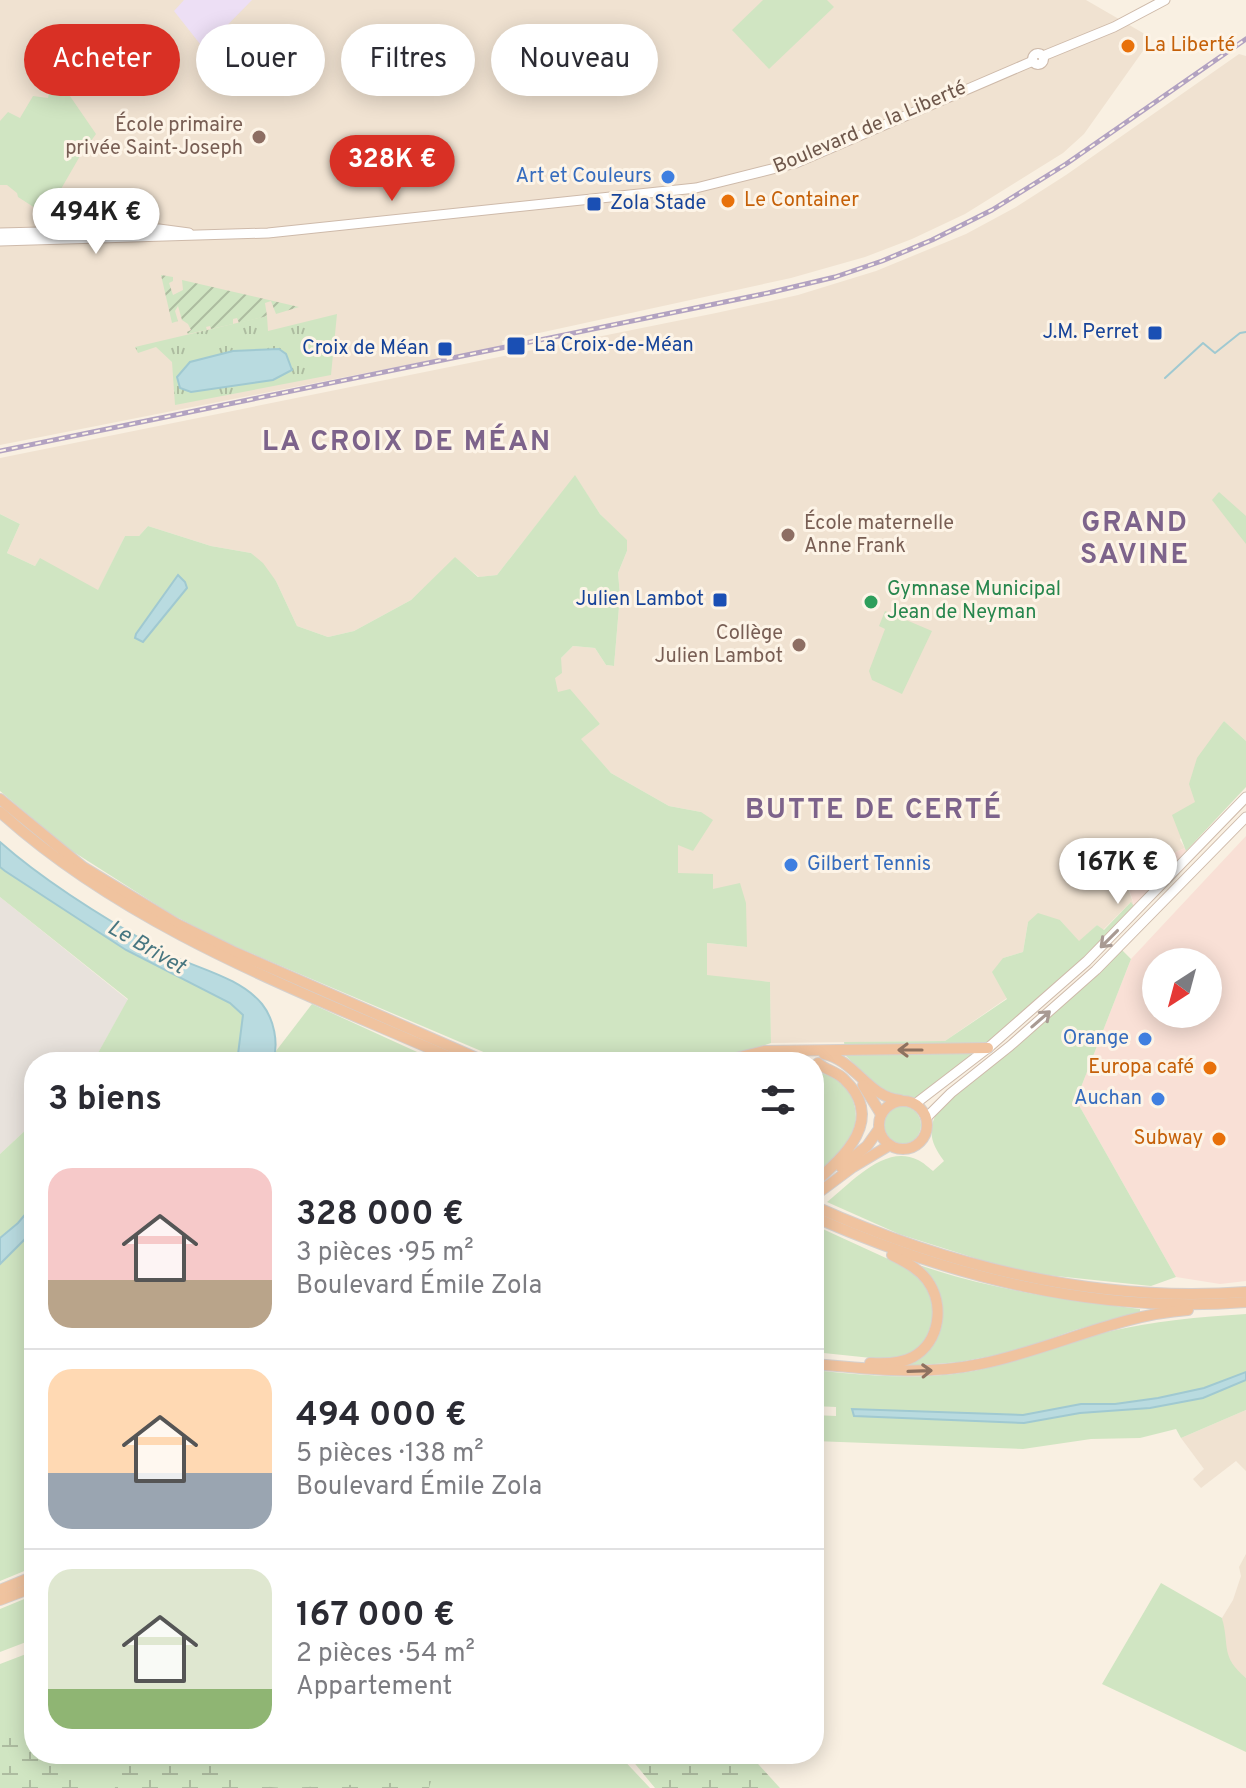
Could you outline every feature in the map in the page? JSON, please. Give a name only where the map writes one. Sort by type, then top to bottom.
[{"type":"highway","points":[[0,799],[83,867],[177,924],[463,1052]]},
{"type":"highway","points":[[0,812],[77,874],[168,930],[439,1052]]},
{"type":"highway","points":[[760,1052],[988,1048]]},
{"type":"highway","points":[[802,1050],[813,1052]]},
{"type":"highway","points":[[824,1054],[842,1061],[879,1094],[915,1104],[926,1118],[925,1135],[917,1145],[904,1149],[890,1145],[879,1129]]},
{"type":"highway","points":[[824,1063],[847,1070],[865,1088],[881,1114]]},
{"type":"highway","points":[[824,1067],[850,1085],[858,1099],[861,1116],[859,1132],[849,1151],[824,1175]]},
{"type":"highway","points":[[824,1177],[867,1146],[879,1129],[881,1114],[889,1105],[902,1101]]},
{"type":"highway","points":[[824,1189],[890,1145]]},
{"type":"highway","points":[[824,1202],[861,1163]]},
{"type":"highway","points":[[824,1214],[937,1254],[1014,1275],[1076,1286],[1138,1292],[1246,1292]]},
{"type":"highway","points":[[824,1215],[874,1243],[959,1272],[1045,1291],[1164,1304],[1246,1302]]},
{"type":"highway","points":[[824,1359],[896,1363],[914,1356],[932,1336],[938,1311],[937,1297],[929,1282],[919,1271],[882,1251],[874,1243]]},
{"type":"highway","points":[[824,1365],[901,1372],[966,1366],[1024,1353],[1102,1325],[1142,1316],[1227,1308],[1246,1302]]},
{"type":"highway","points":[[0,1590],[24,1580]]},
{"type":"highway","points":[[0,1600],[24,1591]]},
{"type":"main road","name":"Boulevard de la Liberté","points":[[192,234],[268,233],[704,187],[796,163],[1033,61],[1036,54],[1043,56],[1114,27],[1165,0]]},
{"type":"main road","points":[[0,233],[159,229],[192,234]]},
{"type":"main road","points":[[0,241],[175,238],[192,234]]},
{"type":"main road","points":[[915,1104],[988,1048],[1087,961],[1246,797]]},
{"type":"main road","points":[[926,1118],[951,1093],[1088,978],[1246,817]]},
{"type":"shaded area","points":[[0,0],[1086,0],[1143,33],[1150,41],[1084,134],[1063,153],[965,214],[865,257],[791,278],[502,341],[503,346],[0,445]]},
{"type":"shaded area","points":[[184,0],[252,0],[228,24],[196,24],[196,39],[174,11]]},
{"type":"shaded area","points":[[1239,54],[1246,56],[1246,741],[1224,721],[1191,786],[1196,802],[1180,840],[1185,848],[1123,874],[1135,908],[1130,903],[1103,930],[1097,925],[1079,942],[1060,920],[1028,922],[1023,952],[1003,958],[1007,998],[945,1041],[771,1043],[770,982],[707,976],[707,943],[747,947],[713,889],[678,873],[678,845],[701,812],[669,806],[611,773],[580,739],[600,724],[558,693],[554,678],[561,658],[573,646],[595,648],[606,665],[614,666],[620,595],[618,573],[627,551],[626,540],[600,514],[575,476],[497,575],[479,577],[455,558],[411,600],[354,631],[328,637],[297,626],[276,581],[251,553],[211,546],[148,526],[139,536],[125,536],[98,591],[40,559],[35,566],[7,553],[20,524],[0,514],[0,458],[716,313],[798,295],[876,271],[966,234],[1016,207]]},
{"type":"shaded area","points":[[1246,836],[1246,1281],[1220,1284],[1176,1277],[1076,1100],[1131,959]]},
{"type":"shaded area","points":[[1185,848],[1186,851],[1135,908],[1124,873]]},
{"type":"shaded area","points":[[0,897],[128,1000],[99,1052],[24,1052],[24,1132],[0,1154]]},
{"type":"shaded area","points":[[1246,1410],[1246,1471],[1236,1461],[1201,1488],[1193,1479],[1204,1469],[1181,1438]]},
{"type":"shaded area","points":[[1246,1554],[1246,1678],[1227,1657],[1222,1618],[1233,1600],[1241,1576],[1239,1567]]},
{"type":"green space","points":[[763,0],[827,0],[834,7],[769,69],[732,30]]},
{"type":"green space","points":[[33,96],[70,96],[96,134],[46,215],[18,197],[7,185],[0,185],[0,121],[8,112],[20,118]]},
{"type":"green space","points":[[161,275],[173,277],[169,283],[173,295],[183,290],[182,280],[299,307],[276,314],[271,301],[265,303],[267,316],[239,323],[237,318],[233,319],[233,324],[211,329],[210,326],[206,327],[207,330],[188,334],[191,330],[182,320],[178,306],[175,311],[178,321],[172,323]]},
{"type":"green space","points":[[337,314],[331,375],[175,405],[172,362],[156,347],[138,353],[135,347],[267,316],[268,331]]},
{"type":"green space","points":[[575,475],[600,514],[627,540],[627,551],[618,573],[620,595],[614,666],[606,665],[595,648],[573,646],[561,658],[562,673],[555,678],[558,692],[570,689],[600,724],[581,739],[611,773],[669,806],[701,812],[713,820],[693,851],[678,845],[678,873],[713,874],[713,889],[740,883],[746,903],[747,947],[707,943],[707,975],[770,982],[771,1043],[744,1052],[483,1052],[220,940],[171,914],[69,849],[0,791],[0,514],[20,524],[7,553],[35,566],[40,558],[98,590],[125,536],[139,536],[148,526],[211,546],[251,553],[276,581],[297,626],[328,637],[354,631],[411,600],[455,557],[478,577],[497,575]]},
{"type":"green space","points":[[1219,492],[1246,516],[1246,544],[1212,500]]},
{"type":"green space","points":[[885,611],[932,631],[902,694],[872,680],[869,671],[885,629],[879,626]]},
{"type":"green space","points":[[1224,721],[1246,741],[1246,787],[1186,851],[1172,815],[1195,802],[1189,784],[1197,758]]},
{"type":"green space","points":[[0,867],[126,950],[230,1003],[243,1015],[238,1052],[99,1052],[128,999],[0,897]]},
{"type":"green space","points":[[1131,902],[1135,908],[1057,983],[1003,1031],[918,1098],[888,1096],[846,1056],[844,1042],[945,1041],[1007,999],[992,972],[1003,958],[1023,952],[1028,922],[1038,913],[1060,920],[1079,941],[1097,925],[1104,930]]},
{"type":"green space","points":[[1121,949],[1131,959],[1076,1100],[1176,1277],[1151,1286],[1037,1274],[899,1234],[827,1202],[869,1168],[893,1157],[906,1156],[918,1160],[933,1171],[944,1161],[932,1136],[939,1108]]},
{"type":"green space","points":[[312,1004],[417,1052],[276,1052]]},
{"type":"green space","points":[[824,1074],[843,1085],[855,1108],[853,1135],[837,1157],[824,1167]]},
{"type":"green space","points":[[902,1106],[915,1112],[921,1125],[915,1138],[902,1144],[889,1138],[883,1125],[889,1112]]},
{"type":"green space","points":[[24,1132],[24,1216],[0,1238],[0,1154]]},
{"type":"green space","points":[[824,1230],[916,1275],[922,1266],[1002,1288],[1140,1309],[1140,1312],[1012,1352],[960,1362],[897,1367],[881,1359],[824,1353]]},
{"type":"green space","points":[[24,1240],[24,1571],[0,1581],[0,1264]]},
{"type":"green space","points":[[1246,1314],[1246,1372],[1204,1388],[1158,1398],[1105,1405],[1081,1404],[1023,1415],[852,1409],[854,1416],[1024,1423],[1080,1413],[1150,1408],[1203,1398],[1246,1380],[1246,1410],[1181,1438],[1176,1429],[1140,1438],[1091,1439],[1023,1449],[824,1441],[824,1415],[836,1416],[836,1407],[824,1406],[824,1371],[896,1376],[958,1373],[994,1366],[1091,1336],[1176,1320]]},
{"type":"green space","points":[[1161,1583],[1222,1618],[1229,1657],[1246,1678],[1246,1752],[1102,1684]]},
{"type":"green space","points":[[24,1599],[24,1643],[0,1652],[0,1609]]},
{"type":"green space","points":[[24,1655],[24,1764],[627,1764],[650,1788],[0,1788],[0,1664]]},
{"type":"green space","points":[[0,1719],[16,1737],[24,1740],[24,1764],[66,1764],[83,1788],[0,1788]]},
{"type":"green space","points":[[111,1764],[219,1764],[243,1785],[285,1788],[115,1788]]},
{"type":"green space","points":[[635,1764],[758,1764],[780,1788],[655,1788]]},
{"type":"green space","points":[[431,1781],[429,1788],[285,1788]]},
{"type":"water","points":[[279,349],[286,354],[292,370],[273,380],[191,392],[180,388],[177,377],[190,362],[233,351]]},
{"type":"water","points":[[178,575],[187,588],[143,642],[135,638],[136,634]]},
{"type":"water","name":"Le Brivet","points":[[0,842],[58,886],[123,928],[164,952],[241,986],[266,1010],[272,1024],[275,1052],[238,1052],[243,1015],[230,1003],[126,950],[0,867]]},
{"type":"water","points":[[24,1216],[24,1240],[0,1264],[0,1238]]},
{"type":"water","points":[[1246,1372],[1246,1380],[1203,1398],[1150,1408],[1080,1413],[1024,1423],[854,1416],[852,1409],[1023,1415],[1081,1404],[1115,1404],[1158,1398],[1204,1388]]},
{"type":"waterway","points":[[1165,378],[1203,343],[1215,353],[1240,333],[1246,332]]},
{"type":"railway","points":[[0,451],[835,277],[932,240],[992,210],[1066,164],[1246,39]]},
{"type":"place","name":"La Liberté","points":[[1128,46]]},
{"type":"place","name":"École primaire privée Saint-Joseph","points":[[259,137]]},
{"type":"place","name":"Art et Couleurs","points":[[668,177]]},
{"type":"place","name":"Le Container","points":[[728,201]]},
{"type":"place","name":"Zola Stade","points":[[594,204]]},
{"type":"place","name":"J.M. Perret","points":[[1155,333]]},
{"type":"place","name":"La Croix-de-Méan","points":[[516,346]]},
{"type":"place","name":"Croix de Méan","points":[[445,349]]},
{"type":"place","name":"École maternelle Anne Frank","points":[[788,535]]},
{"type":"place","name":"Julien Lambot","points":[[720,600]]},
{"type":"place","name":"Gymnase Municipal Jean de Neyman","points":[[871,602]]},
{"type":"place","name":"Collège Julien Lambot","points":[[799,645]]},
{"type":"place","name":"Gilbert Tennis","points":[[791,865]]},
{"type":"place","name":"Orange","points":[[1145,1039]]},
{"type":"place","name":"Europa café","points":[[1210,1068]]},
{"type":"place","name":"Auchan","points":[[1158,1099]]},
{"type":"place","name":"Subway","points":[[1219,1139]]},
{"type":"district","name":"LA CROIX DE MÉAN","points":[[407,443]]},
{"type":"district","name":"GRAND SAVINE","points":[[1135,540]]},
{"type":"district","name":"BUTTE DE CERTÉ","points":[[874,811]]}]
